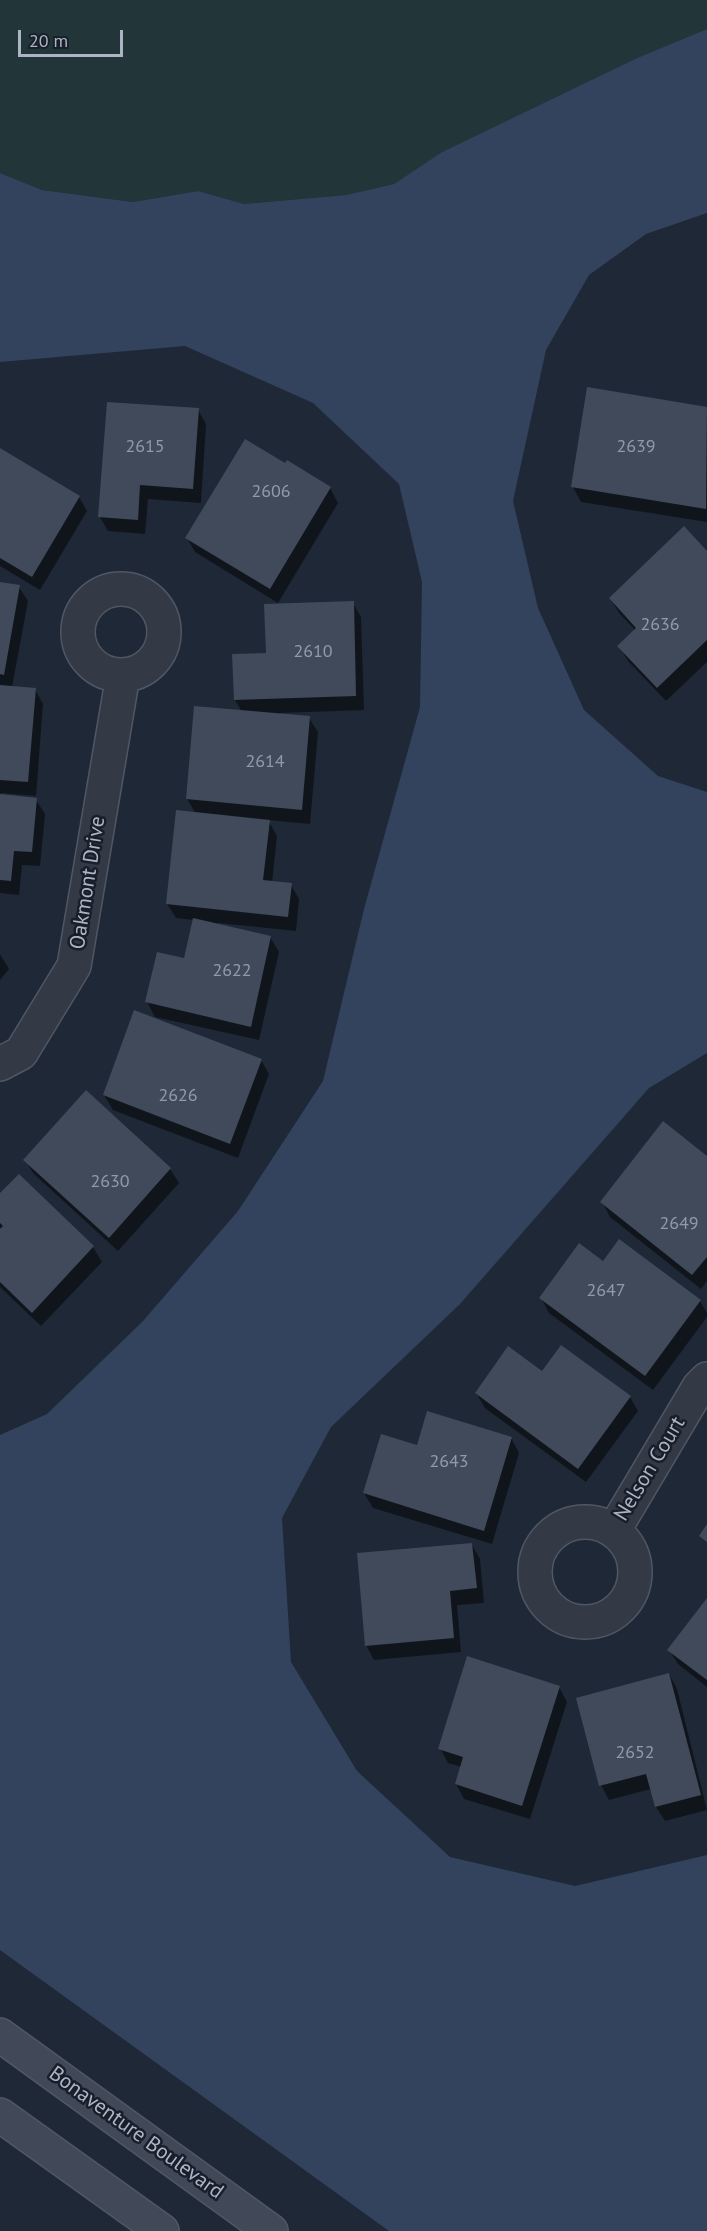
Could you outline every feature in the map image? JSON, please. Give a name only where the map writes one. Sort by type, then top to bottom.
[{"type":"main road","name":"Bonaventure Boulevard","points":[[0,2035],[271,2231]]},
{"type":"main road","points":[[0,2115],[162,2231]]},
{"type":"street","name":"Oakmont Drive","points":[[0,1064],[21,1053],[74,966],[123,675]]},
{"type":"street","name":"Nelson Court","points":[[614,1530],[699,1387],[707,1378]]},
{"type":"green space","points":[[0,0],[707,0],[707,29],[637,58],[442,152],[394,184],[346,195],[244,204],[198,191],[133,202],[42,190],[0,173]]},
{"type":"water","points":[[707,29],[707,213],[646,234],[589,275],[546,350],[513,501],[538,608],[584,710],[658,776],[707,792],[707,1053],[649,1088],[460,1304],[331,1427],[282,1518],[291,1662],[357,1771],[450,1857],[575,1886],[707,1855],[707,2231],[389,2231],[0,1950],[0,1435],[47,1414],[143,1321],[238,1211],[323,1081],[364,909],[420,707],[422,582],[399,484],[313,403],[185,346],[0,362],[0,173],[42,190],[133,202],[198,191],[244,204],[346,195],[394,184],[442,152],[637,58]]},
{"type":"building","points":[[587,387],[707,407],[706,509],[571,487]]},
{"type":"building","points":[[107,402],[199,408],[193,489],[140,485],[138,520],[98,517]]},
{"type":"building","points":[[245,439],[285,463],[287,460],[331,487],[270,589],[185,538]]},
{"type":"building","points":[[0,448],[80,496],[32,577],[0,558]]},
{"type":"building","points":[[684,526],[707,551],[707,640],[657,688],[617,646],[636,628],[609,598]]},
{"type":"building","points":[[0,582],[20,585],[4,675],[0,674]]},
{"type":"building","points":[[354,601],[356,696],[234,700],[232,654],[266,653],[264,604]]},
{"type":"building","points":[[0,685],[36,688],[28,782],[0,780]]},
{"type":"building","points":[[194,706],[310,716],[302,810],[186,799]]},
{"type":"building","points":[[0,794],[37,798],[32,852],[14,851],[11,881],[0,880]]},
{"type":"building","points":[[176,810],[270,820],[263,880],[292,883],[288,917],[166,904]]},
{"type":"building","points":[[193,918],[271,936],[251,1027],[145,1002],[157,952],[184,958]]},
{"type":"building","points":[[134,1010],[262,1059],[230,1144],[103,1095]]},
{"type":"building","points":[[86,1090],[171,1168],[109,1238],[23,1160]]},
{"type":"building","points":[[663,1121],[707,1156],[707,1257],[692,1275],[600,1202]]},
{"type":"building","points":[[19,1174],[94,1246],[32,1313],[0,1282],[0,1229],[3,1226],[0,1223],[0,1193]]},
{"type":"building","points":[[619,1239],[701,1300],[645,1376],[539,1298],[579,1243],[603,1261]]},
{"type":"building","points":[[561,1345],[631,1396],[578,1469],[475,1393],[508,1346],[542,1371]]},
{"type":"building","points":[[427,1411],[512,1437],[484,1531],[363,1493],[381,1434],[417,1445]]},
{"type":"building","points":[[707,1524],[707,1542],[699,1536]]},
{"type":"building","points":[[472,1543],[477,1588],[450,1591],[454,1638],[365,1646],[357,1553]]},
{"type":"building","points":[[707,1598],[707,1680],[667,1650]]},
{"type":"building","points":[[467,1656],[560,1686],[522,1806],[455,1784],[463,1757],[438,1749]]},
{"type":"building","points":[[669,1673],[701,1795],[655,1807],[646,1774],[599,1786],[576,1698]]}]
